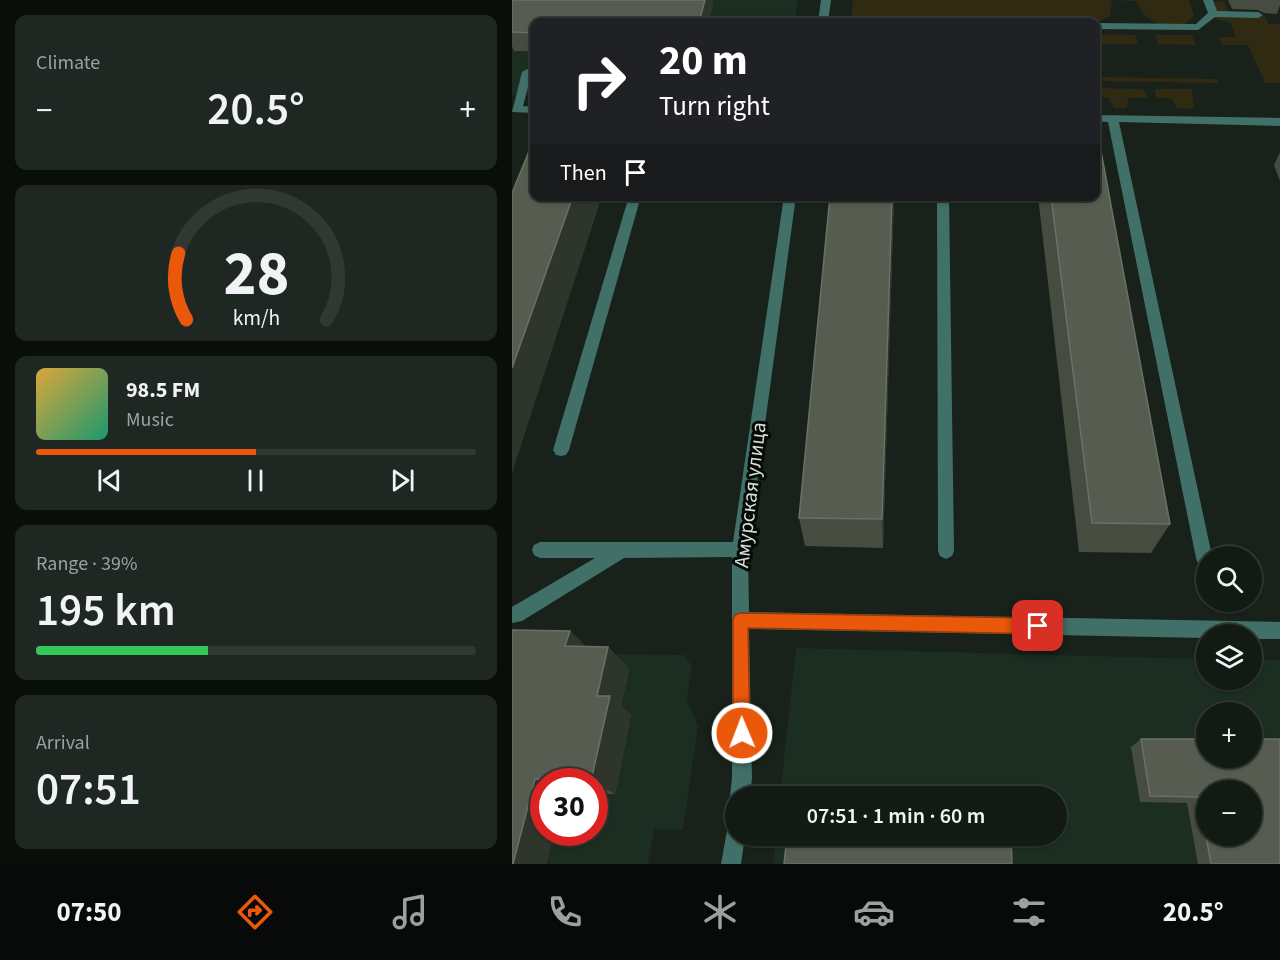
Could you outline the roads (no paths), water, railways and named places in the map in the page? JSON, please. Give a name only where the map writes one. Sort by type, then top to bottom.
[{"type":"street","points":[[824,18],[826,0]]},
{"type":"street","points":[[1208,0],[1213,14]]},
{"type":"street","points":[[1100,26],[1198,27],[1213,14],[1258,15]]},
{"type":"street","points":[[512,72],[530,73]]},
{"type":"street","points":[[530,75],[514,109],[530,110]]},
{"type":"street","points":[[1100,118],[1280,122]]},
{"type":"street","points":[[1113,118],[1202,546]]},
{"type":"street","points":[[561,450],[634,201]]},
{"type":"street","name":"Амурская улица","points":[[741,786],[740,549],[789,201]]},
{"type":"street","points":[[942,201],[946,551]]},
{"type":"street","points":[[540,550],[740,549]]},
{"type":"street","points":[[512,615],[516,615],[622,550]]},
{"type":"street","points":[[740,620],[1280,631]]},
{"type":"street","points":[[731,864],[733,846]]}]
